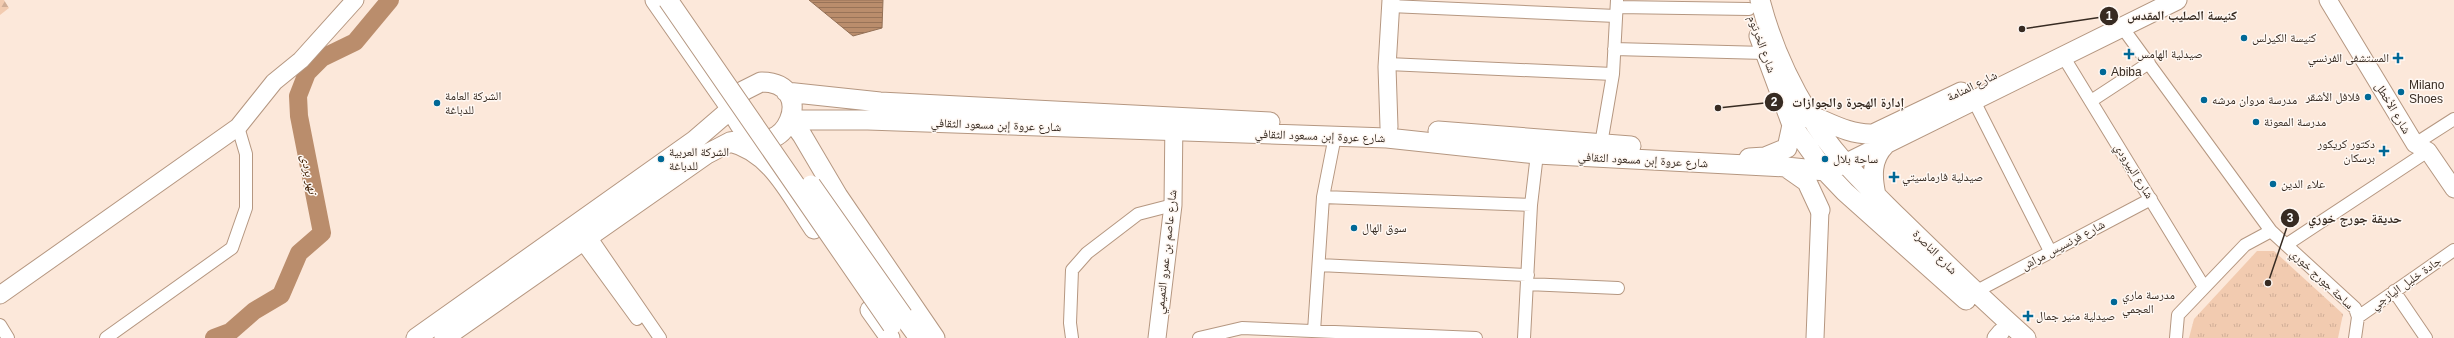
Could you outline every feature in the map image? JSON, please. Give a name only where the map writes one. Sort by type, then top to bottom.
[{"type":"main road","points":[[655,0],[731,109],[742,129],[756,138]]},
{"type":"main road","points":[[668,0],[896,329]]},
{"type":"main road","points":[[683,0],[896,329]]},
{"type":"main road","name":"شارع المنامة","points":[[1847,163],[1878,142],[2150,0]]},
{"type":"main road","name":"شارع المنامة","points":[[1878,142],[1973,99],[2177,0]]},
{"type":"main road","name":"شارع الخرتوم","points":[[1752,3],[1765,54],[1792,125],[1825,171]]},
{"type":"main road","name":"شارع الناصرة","points":[[1752,3],[1808,114],[1826,140],[1876,195],[1975,292],[2026,338]]},
{"type":"main road","points":[[416,338],[695,140],[731,109],[743,91],[754,83],[768,82],[775,84],[786,92],[792,105],[791,120],[783,132],[763,139],[756,138],[730,142],[707,154],[444,338]]},
{"type":"main road","name":"شارع عروة إبن مسعود الثقافي","points":[[786,92],[880,102],[1173,125],[1387,138],[1537,154],[1786,167],[1825,171],[1847,163]]},
{"type":"main road","points":[[1792,125],[1808,114],[1878,142],[1874,166],[1876,195]]},
{"type":"main road","points":[[791,120],[838,196],[935,338]]},
{"type":"main road","name":"شارع عروة إبن مسعود الثقافي","points":[[791,120],[1389,127],[1752,158],[1764,157],[1787,148],[1792,125]]},
{"type":"main road","points":[[812,152],[812,135],[822,120]]},
{"type":"main road","points":[[730,142],[756,153],[770,165],[896,329],[919,338]]},
{"type":"main road","points":[[1786,167],[1807,182],[1820,210]]},
{"type":"main road","points":[[1820,210],[1825,171]]},
{"type":"main road","name":"شارع الناصرة","points":[[1825,171],[1845,192],[2002,336]]},
{"type":"street","points":[[0,295],[238,127],[274,82],[301,60],[355,0]]},
{"type":"street","points":[[316,42],[366,0]]},
{"type":"street","name":"شارع الأخطل","points":[[2328,0],[2422,148],[2454,188]]},
{"type":"street","points":[[1389,127],[1388,64],[1391,3],[1616,7],[1752,3]]},
{"type":"street","points":[[1601,144],[1613,74],[1616,7]]},
{"type":"street","name":"ساحة جورج خوري","points":[[2122,27],[2271,231],[2355,308],[2358,317],[2356,338]]},
{"type":"street","points":[[1614,49],[1765,54]]},
{"type":"street","name":"شارع البيرودي","points":[[2062,56],[2151,198],[2204,287]]},
{"type":"street","points":[[2091,101],[2149,63]]},
{"type":"street","points":[[1388,64],[1613,74]]},
{"type":"street","points":[[1973,99],[2050,250]]},
{"type":"street","points":[[2286,245],[2422,148],[2454,120]]},
{"type":"street","name":"شارع عاصم بن عمرو التميمي","points":[[1157,338],[1172,205],[1173,125]]},
{"type":"street","points":[[106,338],[232,248],[246,208],[246,154],[238,127]]},
{"type":"street","points":[[1314,331],[1323,197],[1335,136]]},
{"type":"street","points":[[1524,338],[1531,205],[1537,154]]},
{"type":"street","points":[[1323,197],[1531,205]]},
{"type":"street","name":"شارع فرنسيس مراش","points":[[1975,292],[2050,250],[2151,198]]},
{"type":"street","points":[[1072,338],[1070,323],[1072,270],[1087,253],[1138,214],[1172,205]]},
{"type":"street","points":[[1815,338],[1820,210]]},
{"type":"street","points":[[2176,338],[2178,315],[2245,245],[2271,231]]},
{"type":"street","points":[[586,239],[651,338]]},
{"type":"street","points":[[586,239],[660,338]]},
{"type":"street","name":"جادة خليل اليازجي","points":[[2358,317],[2454,250]]},
{"type":"street","points":[[1318,265],[1618,288]]},
{"type":"street","points":[[2394,291],[2426,338]]},
{"type":"street","points":[[0,325],[8,338]]},
{"type":"street","points":[[1199,338],[1242,328],[1476,338]]},
{"type":"green space","points":[[0,0],[4,0],[9,8],[0,15]]},
{"type":"green space","points":[[2257,251],[2274,251],[2343,314],[2338,338],[2189,338],[2194,319]]},
{"type":"shaded area","points":[[809,0],[883,0],[882,28],[853,36]]},
{"type":"waterway","name":"نهر بردى","points":[[214,338],[230,332],[254,311],[281,295],[299,253],[322,233],[299,116],[298,96],[307,73],[322,58],[355,42],[390,0]]},
{"type":"place","name":"كنيسة الصليب المقدس","points":[[2022,29]]},
{"type":"place","name":"كنيسة الكيرلس","points":[[2244,38]]},
{"type":"place","name":"صيدلية الهامس","points":[[2129,54]]},
{"type":"place","name":"المستشفى الفرنسي","points":[[2398,58]]},
{"type":"place","name":"Abiba","points":[[2103,72]]},
{"type":"place","name":"Milano Shoes","points":[[2401,92]]},
{"type":"place","name":"فلافل الأشقر","points":[[2368,97]]},
{"type":"place","name":"مدرسة مروان مرشه","points":[[2204,100]]},
{"type":"place","name":"الشركة العامة للدباغة","points":[[437,103]]},
{"type":"place","name":"إدارة الهجرة والجوازات","points":[[1718,108]]},
{"type":"place","name":"مدرسة المعونة","points":[[2256,122]]},
{"type":"place","name":"دكتور كريكور برسكان","points":[[2384,151]]},
{"type":"place","name":"الشركة العربية للدباغة","points":[[661,159]]},
{"type":"place","name":"ساحة بلال","points":[[1825,159]]},
{"type":"place","name":"صيدلية فارماسيتي","points":[[1894,177]]},
{"type":"place","name":"علاء الدين","points":[[2273,184]]},
{"type":"place","name":"سوق الهال","points":[[1354,228]]},
{"type":"place","name":"حديقة جورج خوري","points":[[2268,283]]},
{"type":"place","name":"مدرسة ماري العجمي","points":[[2114,302]]},
{"type":"place","name":"صيدلية منير جمال","points":[[2028,316]]}]
